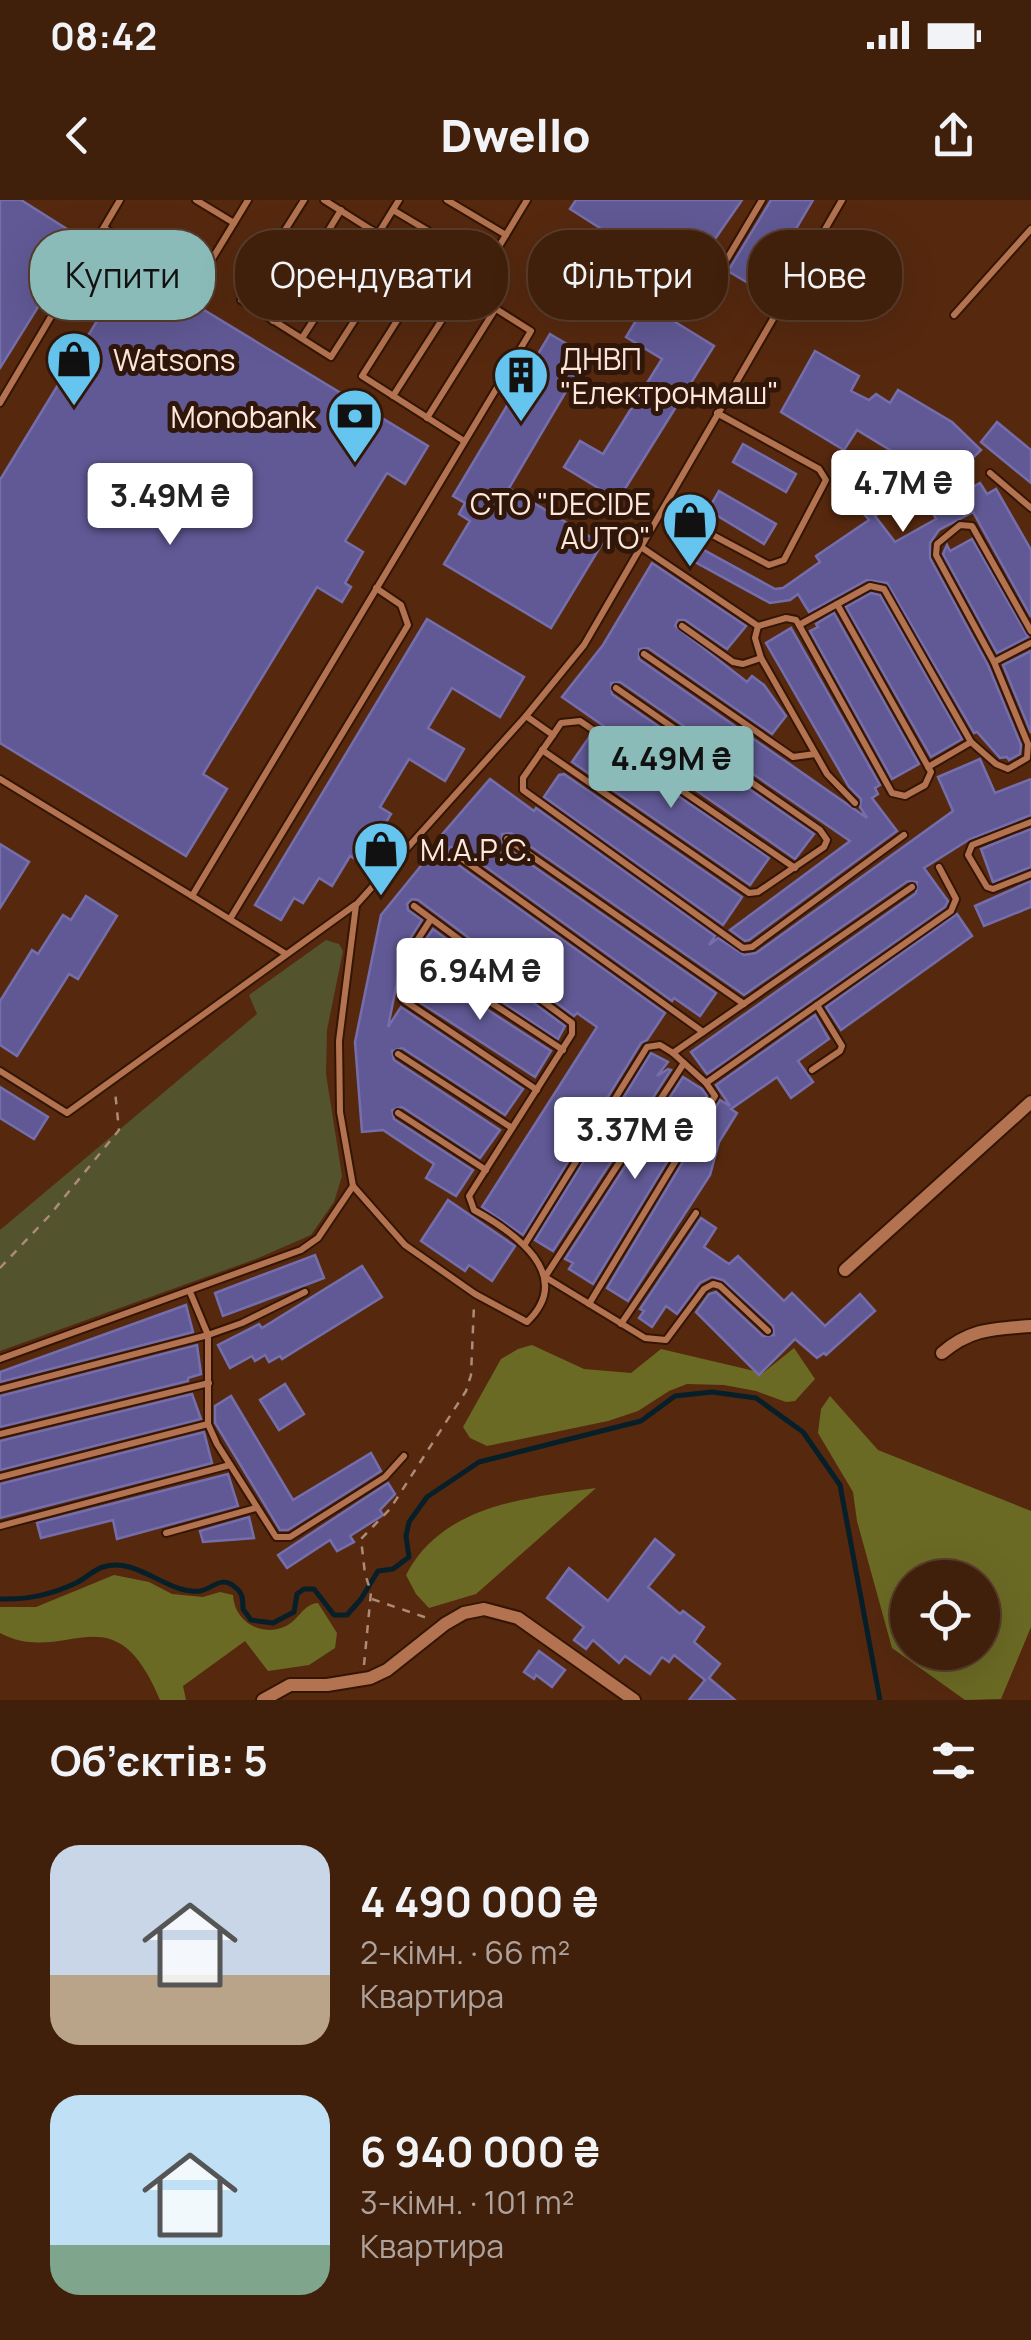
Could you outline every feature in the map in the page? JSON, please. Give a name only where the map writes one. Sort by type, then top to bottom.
[{"type":"street","points":[[845,1270],[1031,1102]]},
{"type":"street","points":[[942,1354],[960,1338],[988,1329],[1031,1326]]},
{"type":"street","points":[[262,1700],[290,1685],[351,1683],[387,1670],[445,1624],[464,1613],[484,1609],[504,1612],[634,1700]]},
{"type":"lane","points":[[0,403],[120,200]]},
{"type":"lane","points":[[104,228],[195,280],[248,200]]},
{"type":"lane","points":[[304,200],[241,300],[331,357],[355,320]]},
{"type":"lane","points":[[324,200],[372,230]]},
{"type":"lane","points":[[377,230],[399,200]]},
{"type":"lane","points":[[447,200],[498,230]]},
{"type":"lane","points":[[728,257],[762,200]]},
{"type":"lane","points":[[0,1071],[67,1113],[356,905],[526,716],[584,645],[842,200]]},
{"type":"lane","points":[[201,201],[234,223]]},
{"type":"lane","points":[[508,231],[523,202]]},
{"type":"lane","points":[[273,321],[341,210]]},
{"type":"lane","points":[[393,210],[424,230]]},
{"type":"lane","points":[[954,315],[1031,229]]},
{"type":"lane","points":[[192,896],[531,331],[508,316]]},
{"type":"lane","points":[[302,338],[314,320]]},
{"type":"lane","points":[[397,320],[362,376],[464,441]]},
{"type":"lane","points":[[394,396],[442,320]]},
{"type":"lane","points":[[427,418],[485,320]]},
{"type":"lane","points":[[708,532],[769,565],[776,565],[784,560],[826,480],[819,469],[717,413]]},
{"type":"lane","points":[[990,474],[1031,508]]},
{"type":"lane","points":[[799,625],[870,586],[884,589],[972,742],[1008,770],[1027,758],[1029,750],[994,662],[936,556],[936,544],[960,525],[972,526],[1031,631]]},
{"type":"lane","points":[[642,547],[758,626]]},
{"type":"lane","points":[[230,919],[408,625],[401,605],[376,588]]},
{"type":"lane","points":[[758,626],[786,618],[796,620],[892,793],[904,796],[925,786],[931,772],[837,604]]},
{"type":"lane","points":[[682,626],[733,662],[743,664],[762,658]]},
{"type":"lane","points":[[758,626],[755,638],[762,658],[815,754],[855,803]]},
{"type":"lane","points":[[994,662],[1031,643]]},
{"type":"lane","points":[[644,654],[794,757],[815,754]]},
{"type":"lane","points":[[542,750],[749,893],[758,892],[824,847],[827,840],[820,830],[616,688]]},
{"type":"lane","points":[[526,716],[553,735]]},
{"type":"lane","points":[[795,868],[580,722],[562,723],[522,778],[523,790],[743,948],[752,947],[904,835]]},
{"type":"lane","points":[[928,767],[972,742]]},
{"type":"lane","points":[[0,780],[286,954]]},
{"type":"lane","points":[[1031,822],[972,845],[968,855],[987,887],[993,889],[1031,874]]},
{"type":"lane","points":[[508,838],[744,1004]]},
{"type":"lane","points":[[454,852],[703,1032]]},
{"type":"lane","points":[[706,1084],[951,912],[956,900],[939,867]]},
{"type":"lane","points":[[673,1054],[912,887]]},
{"type":"lane","points":[[356,905],[339,1041],[340,1112],[354,1186],[405,1245],[474,1294],[527,1322],[544,1301],[545,1277],[684,1063]]},
{"type":"lane","points":[[414,906],[569,1018],[572,1034],[469,1196],[470,1204],[525,1244],[545,1277],[645,1338],[666,1340],[712,1284],[720,1286],[768,1330]]},
{"type":"lane","points":[[432,919],[411,950],[401,994],[407,1004],[537,1090]]},
{"type":"lane","points":[[411,950],[563,1050]]},
{"type":"lane","points":[[812,1070],[842,1046],[817,1006]]},
{"type":"lane","points":[[525,1244],[648,1048],[660,1045],[684,1063],[715,1096],[590,1304]]},
{"type":"lane","points":[[398,1054],[512,1128]]},
{"type":"lane","points":[[398,1113],[486,1170]]},
{"type":"lane","points":[[0,1359],[301,1250],[325,1230],[354,1186]]},
{"type":"lane","points":[[621,1324],[696,1213]]},
{"type":"lane","points":[[190,1292],[208,1335],[208,1424],[276,1537],[290,1537],[385,1477],[404,1456]]},
{"type":"lane","points":[[0,1389],[208,1335],[304,1292]]},
{"type":"lane","points":[[0,1434],[209,1383]]},
{"type":"lane","points":[[0,1477],[208,1424]]},
{"type":"lane","points":[[0,1526],[230,1464]]},
{"type":"lane","points":[[166,1533],[256,1508]]},
{"type":"path","points":[[0,1268],[49,1216],[119,1130],[114,1079]]},
{"type":"path","points":[[387,1670],[362,1664],[371,1592],[362,1539],[390,1509],[466,1391],[471,1375],[474,1294]]},
{"type":"path","points":[[370,1598],[445,1624]]},
{"type":"shaded area","points":[[326,940],[339,944],[343,951],[327,1030],[326,1074],[342,1176],[334,1202],[311,1235],[256,1259],[0,1351],[0,1230],[257,1014],[249,995]]},
{"type":"shaded area","points":[[532,1345],[584,1369],[631,1373],[661,1349],[763,1373],[794,1348],[815,1379],[795,1401],[724,1385],[687,1384],[638,1411],[608,1421],[487,1446],[470,1438],[463,1427],[501,1359]]},
{"type":"shaded area","points":[[830,1396],[878,1450],[1031,1511],[1031,1627],[1001,1699],[965,1700],[923,1670],[1000,1670],[1000,1560],[890,1560],[890,1641],[857,1521],[853,1492],[818,1433],[821,1409]]},
{"type":"shaded area","points":[[596,1488],[476,1594],[429,1608],[406,1575],[441,1533],[463,1519],[515,1501]]},
{"type":"shaded area","points":[[114,1575],[149,1582],[172,1594],[233,1595],[244,1619],[267,1630],[286,1626],[308,1606],[318,1603],[337,1633],[335,1648],[309,1665],[268,1671],[245,1641],[183,1686],[186,1700],[160,1700],[142,1666],[124,1646],[106,1638],[24,1641],[0,1633],[0,1607],[36,1607]]},
{"type":"building","points":[[0,200],[21,200],[68,230],[30,230],[30,320],[0,368]]},
{"type":"building","points":[[576,200],[742,200],[721,230],[603,230],[570,209]]},
{"type":"building","points":[[771,200],[813,200],[795,230],[753,230]]},
{"type":"building","points":[[748,238],[748,283],[728,271]]},
{"type":"building","points":[[215,317],[428,446],[405,484],[387,473],[345,541],[363,552],[345,583],[351,587],[342,602],[317,587],[203,774],[227,789],[186,856],[0,743],[0,480],[98,320],[215,320]]},
{"type":"building","points":[[636,320],[672,320],[714,346],[618,500],[564,467],[580,441],[603,454],[662,359],[626,337]]},
{"type":"building","points":[[550,334],[587,356],[509,488],[602,544],[551,628],[444,564],[470,521],[459,514],[465,503],[453,496]]},
{"type":"building","points":[[815,351],[859,376],[851,391],[869,400],[876,394],[890,403],[898,390],[952,422],[981,450],[946,484],[929,473],[875,516],[895,542],[936,519],[934,515],[952,505],[950,500],[980,483],[987,494],[996,489],[1031,550],[1031,617],[973,512],[939,530],[930,543],[930,558],[988,665],[1021,745],[1020,754],[1009,760],[1000,758],[974,733],[887,583],[867,580],[809,612],[798,594],[790,600],[770,603],[684,556],[691,543],[775,589],[783,588],[820,562],[816,556],[869,520],[842,488],[858,471],[876,486],[908,461],[857,430],[844,450],[781,412]]},
{"type":"building","points":[[997,422],[1031,450],[1031,483],[981,442]]},
{"type":"building","points":[[743,444],[796,474],[786,492],[733,462]]},
{"type":"building","points":[[719,491],[776,524],[764,544],[708,510]]},
{"type":"building","points":[[972,539],[1028,637],[997,653],[943,554],[947,545],[950,551]]},
{"type":"building","points":[[652,563],[746,626],[727,649],[685,620],[678,620],[675,626],[747,682],[752,676],[764,685],[786,716],[772,734],[648,648],[639,649],[639,659],[867,818],[860,807],[861,799],[849,787],[766,643],[791,628],[880,785],[875,788],[878,794],[872,798],[897,831],[749,940],[730,930],[850,841],[620,682],[611,683],[612,694],[814,834],[795,859],[562,697],[603,645]]},
{"type":"building","points":[[871,593],[880,595],[962,739],[931,757],[846,607]]},
{"type":"building","points":[[834,613],[919,764],[892,779],[810,631]]},
{"type":"building","points":[[427,619],[524,677],[500,717],[452,688],[428,728],[464,749],[445,781],[409,759],[380,807],[391,814],[362,863],[350,856],[332,886],[319,878],[303,903],[294,898],[281,920],[255,905]]},
{"type":"building","points":[[1031,651],[1031,733],[1003,665]]},
{"type":"building","points":[[590,736],[769,858],[750,885],[572,762]]},
{"type":"building","points":[[980,759],[995,793],[1031,779],[1031,815],[970,839],[924,868],[948,901],[945,907],[707,1074],[691,1052],[916,893],[917,882],[908,881],[744,995],[511,833],[502,834],[503,845],[716,993],[700,1016],[674,998],[672,1001],[458,847],[450,847],[450,859],[665,1013],[641,1043],[523,1235],[482,1207],[597,1027],[577,1013],[574,1016],[412,899],[408,910],[422,920],[404,948],[388,1027],[401,1007],[523,1089],[505,1115],[402,1048],[392,1051],[394,1060],[500,1130],[480,1158],[402,1107],[392,1110],[394,1119],[473,1170],[456,1196],[426,1178],[434,1164],[383,1130],[362,1132],[355,1042],[381,915],[490,779],[715,936],[709,945],[718,938],[744,955],[756,953],[953,811],[938,777]]},
{"type":"building","points":[[564,774],[742,897],[723,925],[544,797],[559,775]]},
{"type":"building","points":[[1031,829],[1031,867],[993,882],[981,849]]},
{"type":"building","points":[[0,844],[29,862],[0,908]]},
{"type":"building","points":[[1031,881],[1031,907],[984,926],[975,906]]},
{"type":"building","points":[[86,896],[117,916],[78,979],[69,974],[17,1056],[0,1045],[0,1001],[32,950],[38,954],[63,915],[71,920]]},
{"type":"building","points":[[957,914],[972,936],[841,1030],[826,1007]]},
{"type":"building","points":[[433,929],[565,1026],[558,1039],[493,996],[495,993],[424,942]]},
{"type":"building","points":[[425,969],[551,1051],[535,1077],[410,996]]},
{"type":"building","points":[[815,1015],[829,1039],[798,1061],[813,1082],[791,1098],[777,1077],[731,1109],[737,1113],[719,1142],[710,1175],[628,1301],[607,1288],[720,1100],[730,1106],[716,1085]]},
{"type":"building","points":[[651,1053],[668,1062],[657,1076],[671,1070],[553,1251],[535,1240]]},
{"type":"building","points":[[683,1077],[707,1096],[593,1284],[569,1269],[573,1263],[565,1259]]},
{"type":"building","points":[[0,1087],[48,1117],[34,1139],[0,1118]]},
{"type":"building","points":[[448,1200],[515,1246],[492,1281],[469,1265],[465,1271],[421,1241]]},
{"type":"building","points":[[701,1218],[716,1228],[704,1247],[729,1264],[738,1256],[784,1301],[792,1293],[825,1326],[860,1294],[875,1311],[826,1355],[817,1358],[795,1339],[759,1375],[696,1312],[709,1294],[716,1292],[763,1336],[774,1335],[773,1326],[723,1280],[712,1277],[700,1283],[677,1314],[666,1306],[652,1327],[639,1318],[644,1311],[640,1309]]},
{"type":"building","points":[[315,1255],[324,1278],[223,1316],[215,1293]]},
{"type":"building","points":[[362,1266],[382,1297],[282,1359],[280,1356],[269,1362],[265,1355],[255,1361],[252,1356],[230,1368],[218,1345],[259,1324],[262,1328]]},
{"type":"building","points":[[186,1305],[193,1332],[0,1382],[0,1372]]},
{"type":"building","points":[[197,1345],[201,1374],[188,1381],[0,1427],[0,1396]]},
{"type":"building","points":[[285,1384],[304,1414],[279,1430],[260,1400]]},
{"type":"building","points":[[192,1394],[201,1419],[0,1470],[0,1441]]},
{"type":"building","points":[[231,1396],[293,1500],[371,1453],[381,1471],[288,1530],[280,1530],[215,1423],[215,1406]]},
{"type":"building","points":[[204,1432],[212,1463],[0,1518],[0,1484]]},
{"type":"building","points":[[228,1474],[238,1506],[117,1539],[113,1520],[41,1538],[37,1523]]},
{"type":"building","points":[[388,1483],[395,1494],[380,1510],[383,1515],[350,1536],[354,1542],[337,1551],[330,1540],[287,1568],[278,1555]]},
{"type":"building","points":[[249,1517],[254,1538],[203,1542],[200,1531]]},
{"type":"building","points":[[655,1539],[674,1555],[648,1587],[680,1614],[683,1611],[704,1627],[694,1642],[720,1664],[709,1678],[735,1700],[689,1700],[705,1680],[674,1655],[669,1662],[662,1657],[650,1674],[625,1656],[619,1663],[593,1640],[586,1649],[574,1640],[584,1627],[547,1598],[569,1568],[608,1601]]},
{"type":"building","points":[[539,1651],[565,1670],[552,1687],[536,1675],[534,1679],[524,1672]]},
{"type":"waterway","points":[[0,1599],[48,1594],[99,1568],[116,1565],[188,1591],[200,1591],[221,1582],[231,1584],[240,1592],[243,1609],[251,1620],[273,1623],[294,1612],[297,1594],[304,1589],[314,1589],[334,1615],[347,1615],[378,1571],[393,1569],[409,1557],[409,1522],[427,1497],[479,1462],[641,1421],[675,1396],[712,1392],[756,1398],[803,1432],[840,1485],[880,1700]]},
{"type":"place","name":"Watsons","points":[[74,408]]},
{"type":"place","name":"ДНВП \"Електронмаш\"","points":[[521,424]]},
{"type":"place","name":"Monobank","points":[[355,465]]},
{"type":"place","name":"СТО \"DECIDE AUTO\"","points":[[690,569]]},
{"type":"place","name":"М.А.Р.С.","points":[[381,898]]}]
